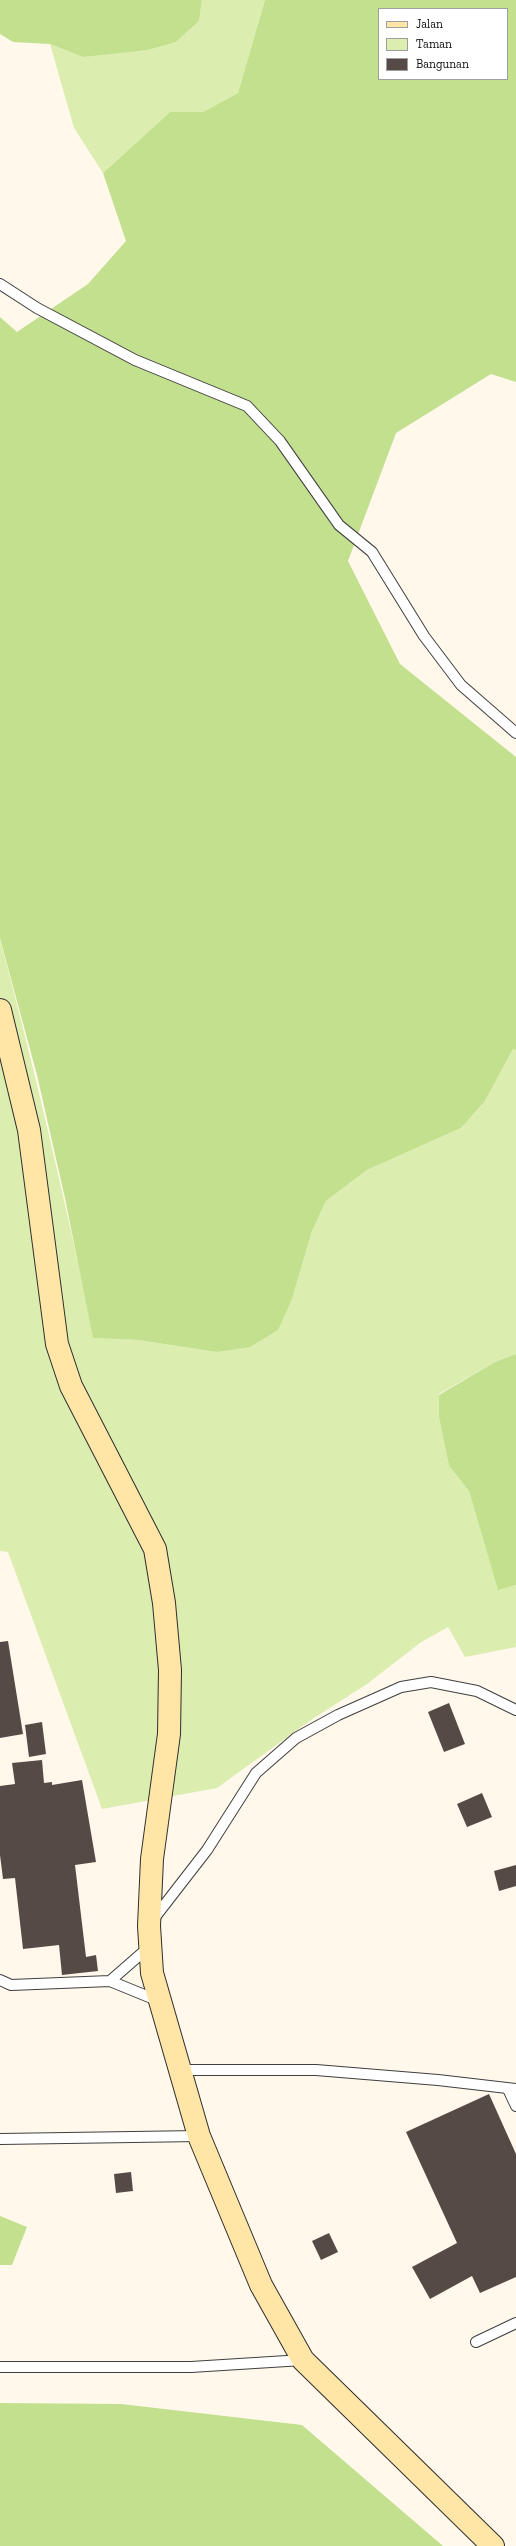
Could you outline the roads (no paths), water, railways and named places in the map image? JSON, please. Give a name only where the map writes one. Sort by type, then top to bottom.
[{"type":"main road","points":[[0,1010],[29,1130],[57,1344],[71,1386],[155,1549],[164,1603],[170,1670],[169,1734],[152,1859],[150,1936],[152,1973],[178,2070],[199,2136],[261,2285],[303,2360],[493,2546]]},
{"type":"lane","points":[[0,284],[37,308],[134,360],[246,406],[280,441],[339,525],[372,552],[424,636],[461,685],[516,733]]},
{"type":"lane","points":[[110,1981],[150,1936],[256,1773],[296,1738],[338,1715],[401,1687],[430,1682],[477,1691],[516,1710]]},
{"type":"lane","points":[[0,1980],[11,1985],[110,1981],[161,2002]]},
{"type":"lane","points":[[178,2070],[316,2070],[438,2080],[512,2089],[516,2106]]},
{"type":"lane","points":[[0,2139],[199,2136]]},
{"type":"lane","points":[[476,2342],[516,2323]]},
{"type":"lane","points":[[0,2367],[191,2367],[303,2360]]}]
